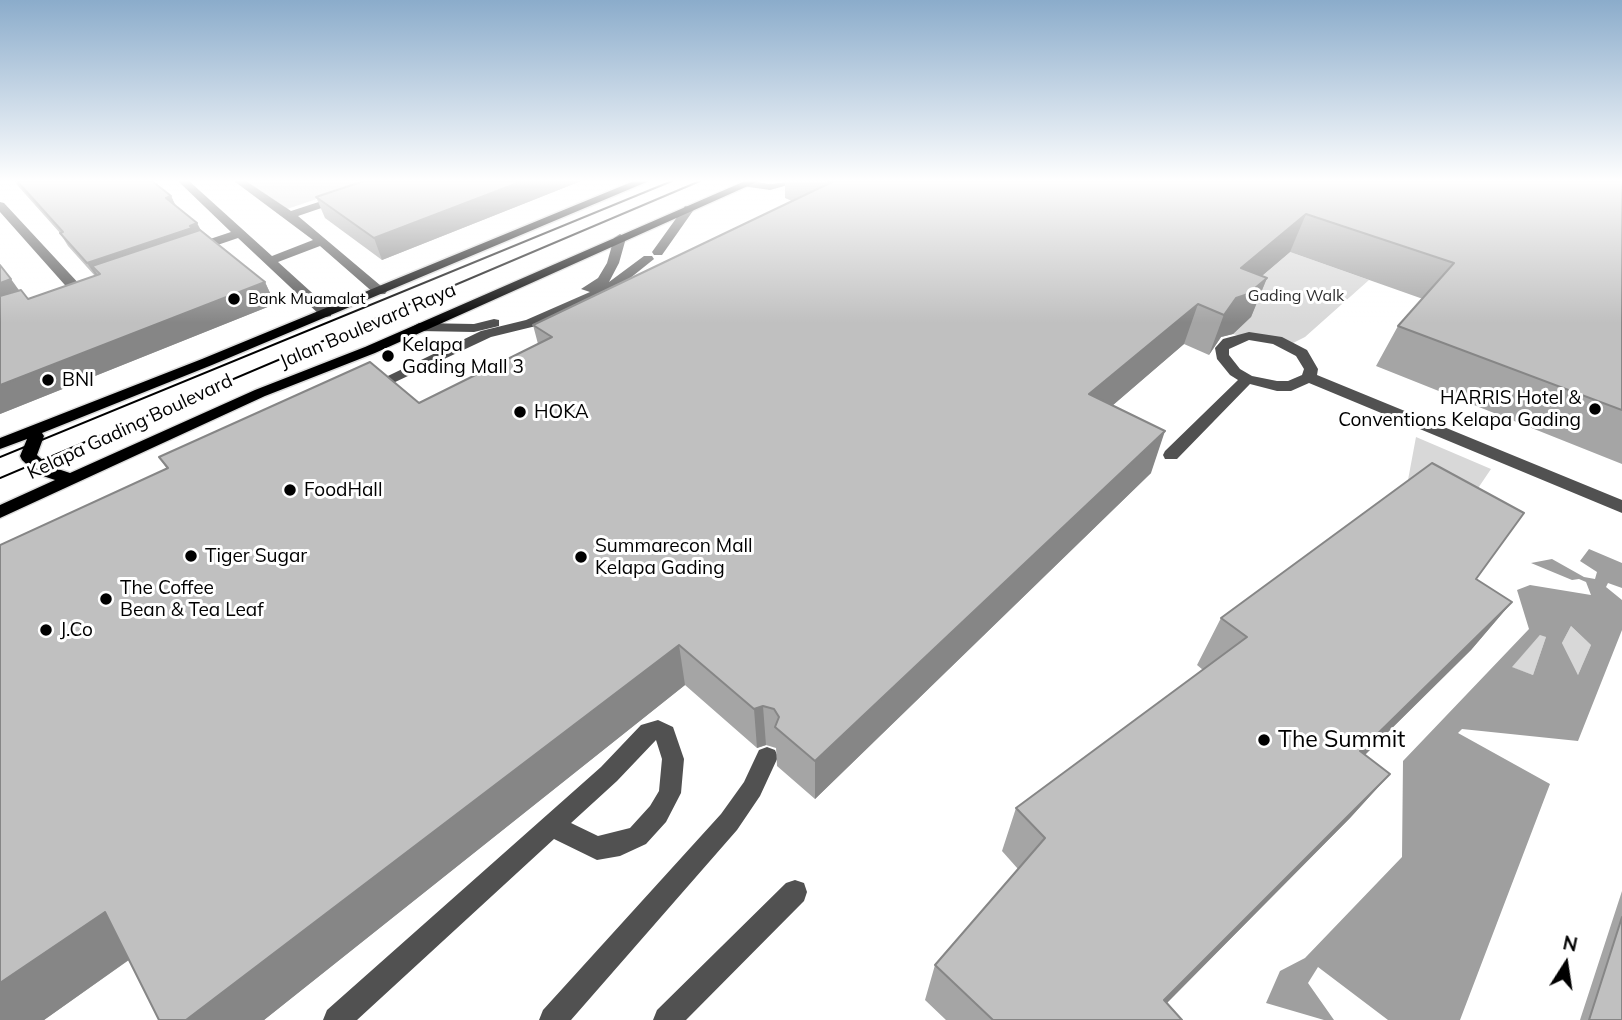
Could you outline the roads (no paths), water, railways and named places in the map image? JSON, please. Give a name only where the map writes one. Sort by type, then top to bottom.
[{"type":"main road","name":"Jalan Boulevard Raya","points":[[0,444],[529,229]]},
{"type":"main road","name":"Jalan Boulevard Raya","points":[[0,512],[260,393],[419,327],[642,229]]},
{"type":"main road","name":"Kelapa Gading Boulevard","points":[[0,444],[36,436],[102,413],[190,377],[206,362]]},
{"type":"main road","name":"Kelapa Gading Boulevard","points":[[20,502],[64,477],[224,403],[260,393]]},
{"type":"main road","points":[[36,436],[28,456],[43,470],[64,477]]},
{"type":"street","points":[[21,229],[77,290]]},
{"type":"street","points":[[235,229],[326,313]]},
{"type":"street","points":[[305,229],[380,291]]},
{"type":"street","points":[[419,327],[480,331],[531,323],[566,310],[610,288],[653,256],[674,229]]},
{"type":"street","points":[[177,255],[240,233]]},
{"type":"street","points":[[362,392],[480,331],[558,307],[603,281],[613,263],[620,238]]},
{"type":"street","points":[[270,261],[320,242]]},
{"type":"street","points":[[1249,336],[1277,340],[1291,346],[1309,361],[1311,369],[1309,377],[1302,382],[1284,386],[1247,379],[1235,372],[1222,356],[1222,348],[1228,342],[1249,336]]},
{"type":"street","points":[[1309,377],[1622,507]]},
{"type":"street","points":[[1171,455],[1247,379]]},
{"type":"street","points":[[337,1020],[551,826],[609,774],[649,732],[658,730],[665,734],[673,759],[670,793],[659,814],[638,836],[620,844],[597,848],[551,826]]},
{"type":"street","points":[[553,1020],[729,822],[752,789],[767,757]]},
{"type":"street","points":[[667,1020],[795,892]]},
{"type":"tram line","points":[[0,457],[556,229]]},
{"type":"tram line","points":[[0,478],[588,229]]},
{"type":"place","name":"Bank Muamalat","points":[[234,299]]},
{"type":"place","name":"Kelapa Gading Mall 3","points":[[388,356]]},
{"type":"place","name":"BNI","points":[[48,380]]},
{"type":"place","name":"HARRIS Hotel & Conventions Kelapa Gading","points":[[1595,409]]},
{"type":"place","name":"HOKA","points":[[520,412]]},
{"type":"place","name":"FoodHall","points":[[290,490]]},
{"type":"place","name":"Tiger Sugar","points":[[191,556]]},
{"type":"place","name":"Summarecon Mall Kelapa Gading","points":[[581,557]]},
{"type":"place","name":"The Coffee Bean & Tea Leaf","points":[[106,599]]},
{"type":"place","name":"J.Co","points":[[46,630]]},
{"type":"place","name":"The Summit","points":[[1264,740]]},
{"type":"park label","name":"Gading Walk","points":[[1296,296]]}]
